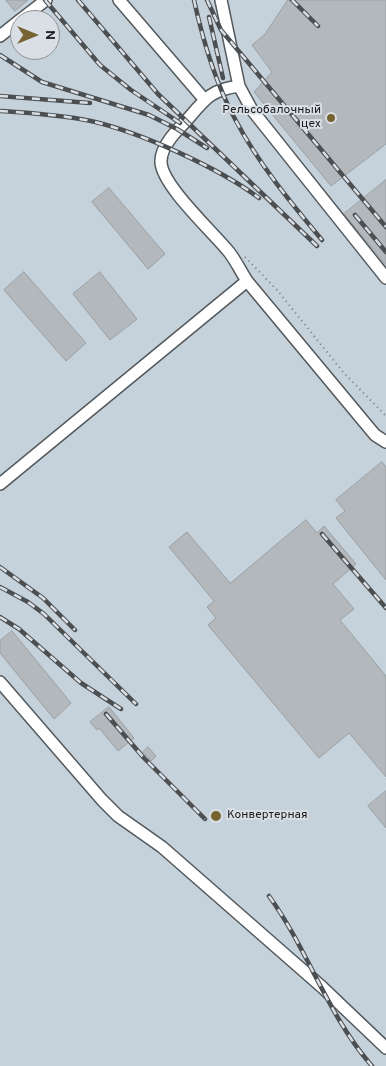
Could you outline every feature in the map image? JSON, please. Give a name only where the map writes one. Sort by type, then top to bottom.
[{"type":"lane","points":[[33,10],[46,0]]},
{"type":"lane","points":[[118,0],[204,100]]},
{"type":"lane","points":[[221,0],[239,86],[252,110],[386,278]]},
{"type":"lane","points":[[0,36],[10,28]]},
{"type":"lane","points":[[239,86],[221,89],[204,100],[177,129],[165,148],[161,159],[162,171],[170,184],[230,253],[247,281],[376,435],[386,442]]},
{"type":"lane","points":[[0,484],[247,281]]},
{"type":"lane","points":[[0,682],[107,805],[162,847],[322,987],[386,1048]]},
{"type":"path","points":[[244,256],[277,290],[343,372],[386,416]]},
{"type":"shaded area","points":[[0,0],[386,0],[386,1066],[0,1066]]},
{"type":"building","points":[[6,0],[28,0],[16,10]]},
{"type":"building","name":"Рельсобалочный цех","points":[[288,0],[386,0],[386,144],[331,186],[254,92],[272,72],[252,45],[265,34]]},
{"type":"building","points":[[386,180],[386,265],[344,214]]},
{"type":"building","points":[[109,188],[165,254],[148,269],[92,202]]},
{"type":"building","points":[[24,272],[86,343],[66,361],[4,290]]},
{"type":"building","points":[[100,272],[137,319],[110,340],[73,294]]},
{"type":"building","points":[[382,462],[386,467],[386,580],[336,518],[345,511],[336,500]]},
{"type":"building","points":[[306,520],[317,533],[324,526],[356,564],[333,584],[354,609],[340,620],[386,676],[386,777],[349,733],[319,758],[208,625],[216,618],[207,607],[214,601],[169,547],[187,532],[230,583]]},
{"type":"building","points":[[12,631],[71,703],[54,719],[0,653],[0,641]]},
{"type":"building","points":[[109,707],[134,738],[118,751],[99,728],[97,730],[90,722]]},
{"type":"building","points":[[148,747],[156,756],[151,761],[143,752]]},
{"type":"building","points":[[386,791],[386,828],[368,806]]},
{"type":"railway","points":[[45,0],[100,65],[131,90],[180,123]]},
{"type":"railway","points":[[78,0],[158,94],[317,246]]},
{"type":"railway","points":[[194,0],[210,61],[221,91],[235,119],[264,167],[322,240]]},
{"type":"railway","points":[[207,0],[221,30],[386,227]]},
{"type":"railway","points":[[292,0],[318,26]]},
{"type":"railway","points":[[209,17],[223,78]]},
{"type":"railway","points":[[0,55],[42,82],[149,115],[177,129],[207,148]]},
{"type":"railway","points":[[0,96],[90,103]]},
{"type":"railway","points":[[0,111],[46,114],[80,119],[132,133],[201,163],[259,198]]},
{"type":"railway","points":[[355,215],[386,252]]},
{"type":"railway","points":[[322,534],[386,608]]},
{"type":"railway","points":[[0,567],[43,598],[75,630]]},
{"type":"railway","points":[[0,587],[28,602],[44,614],[136,704]]},
{"type":"railway","points":[[0,617],[19,629],[81,683],[121,709]]},
{"type":"railway","points":[[106,714],[144,758],[205,819]]},
{"type":"railway","points":[[269,896],[295,938],[343,1026],[372,1066]]},
{"type":"place","name":"Рельсобалочный цех","points":[[331,118]]},
{"type":"place","name":"Конвертерная","points":[[216,816]]}]
